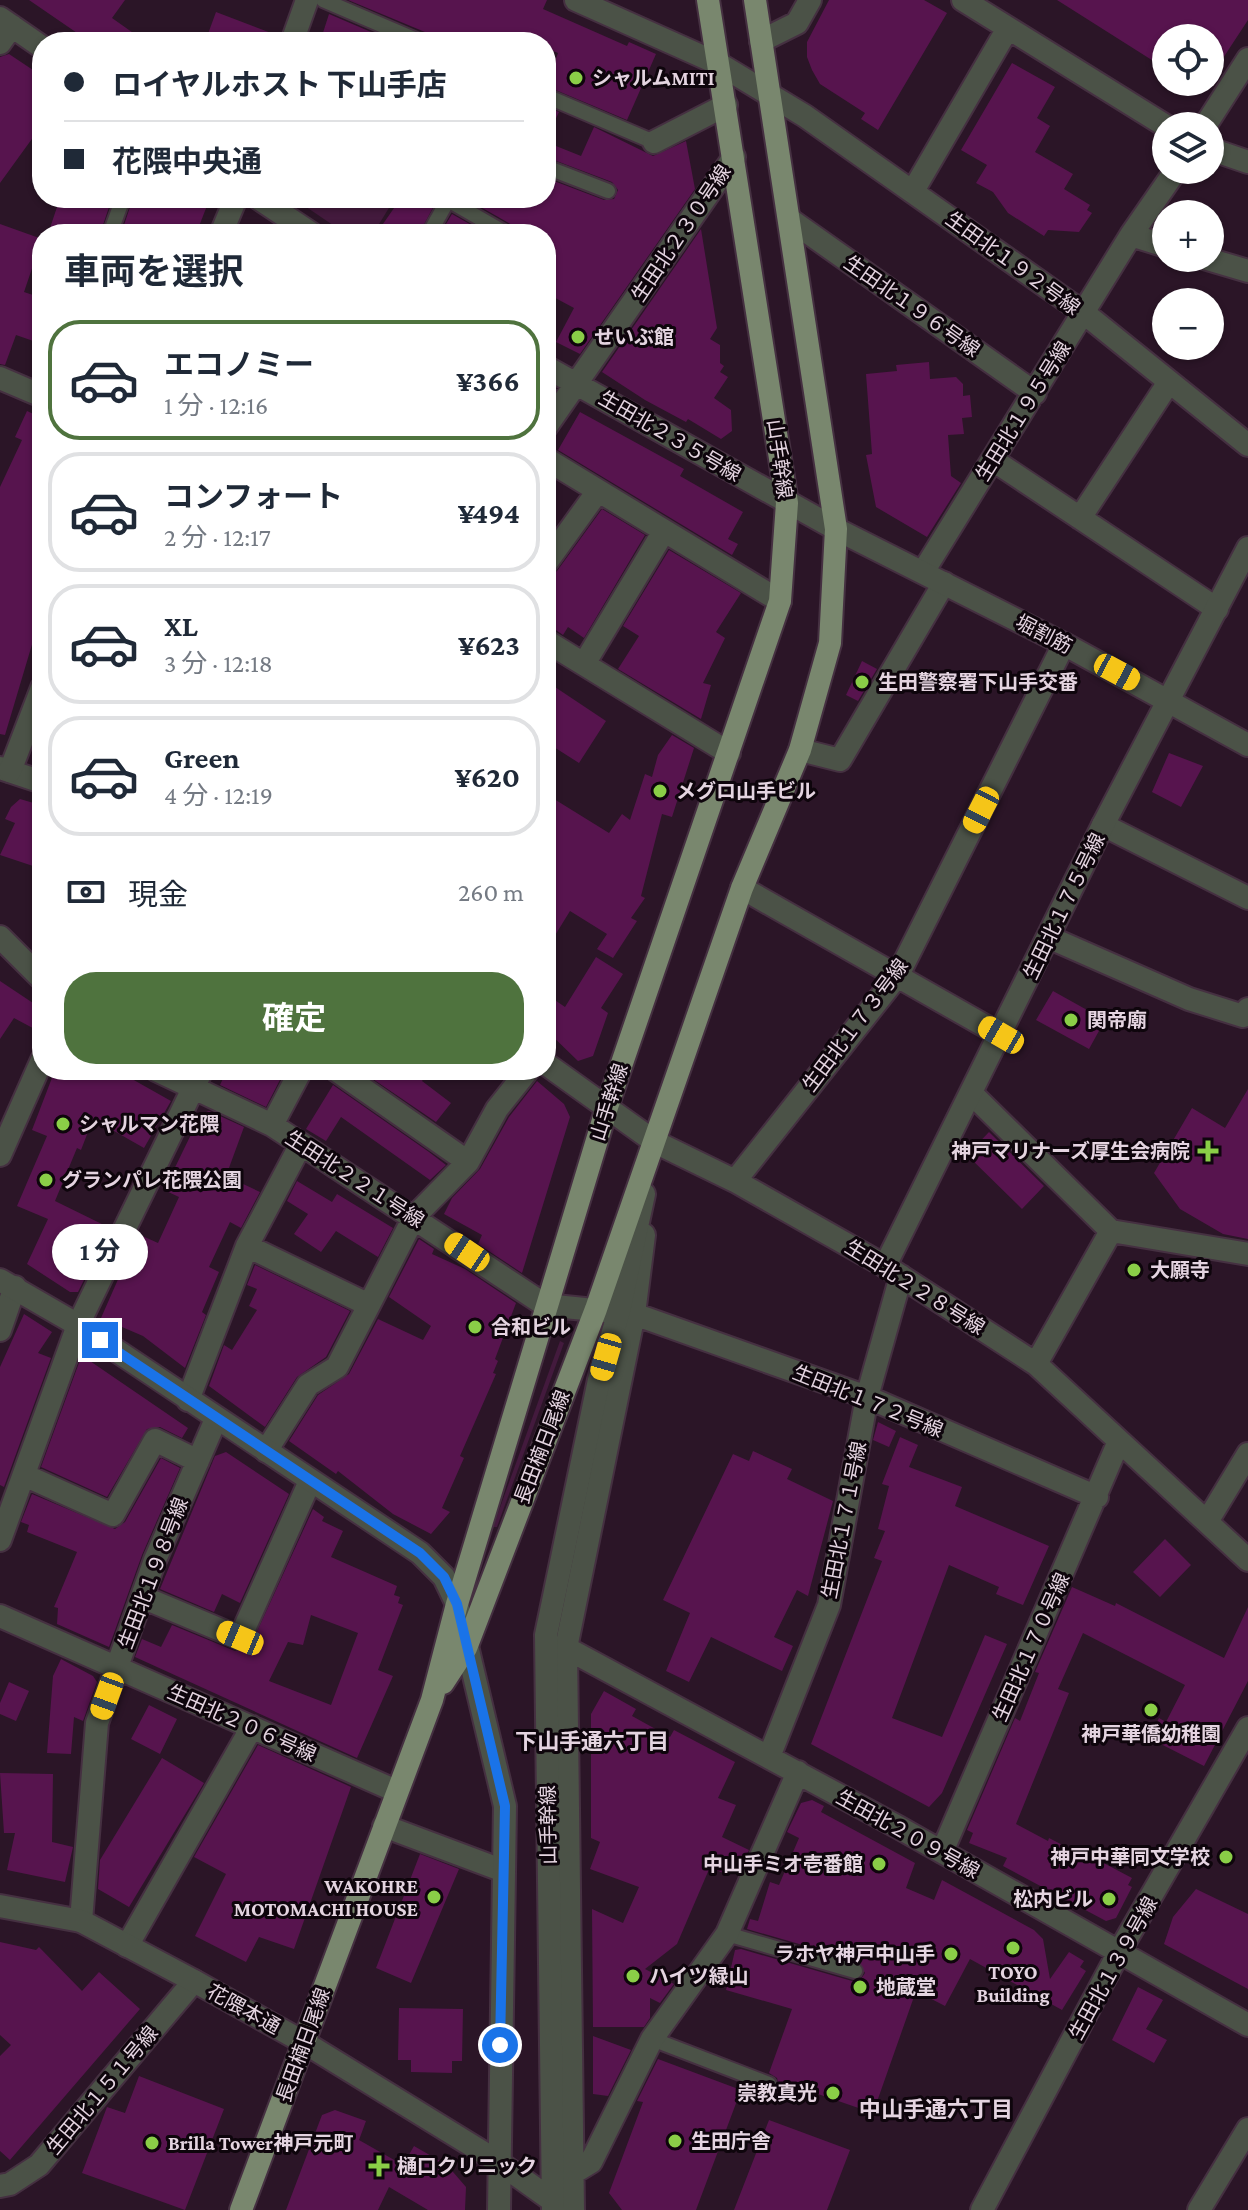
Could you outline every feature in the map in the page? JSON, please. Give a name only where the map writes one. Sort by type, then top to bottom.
[{"type":"main road","name":"山手幹線","points":[[457,1604],[607,1107],[780,601],[787,503],[708,0]]},
{"type":"main road","points":[[655,1142],[742,888],[800,750],[830,643],[836,529],[755,0]]},
{"type":"main road","name":"長田楠日尾線","points":[[432,1700],[466,1648],[616,1312],[655,1142]]},
{"type":"main road","name":"長田楠日尾線","points":[[241,2210],[432,1700],[457,1604]]},
{"type":"street","points":[[296,32],[307,0]]},
{"type":"street","points":[[761,41],[797,23],[810,0]]},
{"type":"street","points":[[963,0],[1152,117]]},
{"type":"street","name":"生田北１９２号線","points":[[581,1],[719,64],[768,93],[913,191],[1084,313],[1248,445]]},
{"type":"street","points":[[913,191],[1008,28]]},
{"type":"street","points":[[4,29],[32,42]]},
{"type":"street","points":[[1214,112],[1248,59]]},
{"type":"street","points":[[654,142],[726,105]]},
{"type":"street","points":[[1224,154],[1248,162]]},
{"type":"street","name":"生田北２３０号線","points":[[556,414],[734,157]]},
{"type":"street","name":"生田北１９５号線","points":[[923,572],[1131,235],[1166,184]]},
{"type":"street","points":[[273,208],[297,224]]},
{"type":"street","name":"生田北１９６号線","points":[[789,219],[1035,393]]},
{"type":"street","points":[[1131,235],[1152,242]]},
{"type":"street","points":[[1224,264],[1248,271]]},
{"type":"street","name":"生田北２３５号線","points":[[556,372],[836,529]]},
{"type":"street","points":[[0,378],[32,392]]},
{"type":"street","points":[[1080,518],[1169,382]]},
{"type":"street","points":[[993,460],[1217,609]]},
{"type":"street","points":[[556,465],[780,601]]},
{"type":"street","points":[[556,549],[598,491]]},
{"type":"street","name":"堀割筋","points":[[836,529],[1064,644],[1248,745]]},
{"type":"street","points":[[584,664],[664,531]]},
{"type":"street","name":"生田北１７５号線","points":[[893,1271],[972,1094],[1048,937],[1248,548]]},
{"type":"street","points":[[800,750],[840,760],[944,583]]},
{"type":"street","name":"生田北１７３号線","points":[[735,1181],[898,975],[1064,644]]},
{"type":"street","points":[[556,647],[729,753]]},
{"type":"street","points":[[32,711],[3,777],[32,781]]},
{"type":"street","points":[[1103,825],[1248,898]]},
{"type":"street","points":[[742,888],[1001,1035]]},
{"type":"street","points":[[0,937],[32,969]]},
{"type":"street","points":[[1048,937],[1189,999],[1243,1016],[1248,1009]]},
{"type":"street","name":"生田北２２８号線","points":[[556,1071],[655,1142],[735,1181],[893,1271],[1036,1364],[1248,1560]]},
{"type":"street","points":[[0,1155],[33,1080]]},
{"type":"street","points":[[0,1540],[78,1325],[198,1080]]},
{"type":"street","name":"生田北２２１号線","points":[[198,1080],[414,1217],[545,1305]]},
{"type":"street","points":[[272,1125],[296,1080]]},
{"type":"street","points":[[350,1080],[468,1162]]},
{"type":"street","points":[[266,1451],[308,1385],[337,1367],[414,1217],[468,1162],[497,1109],[520,1080]]},
{"type":"street","points":[[972,1094],[1111,1231],[1248,1254]]},
{"type":"street","points":[[561,2208],[573,2173],[566,1648],[616,1312],[655,1142]]},
{"type":"street","points":[[188,1400],[247,1246],[301,1144]]},
{"type":"street","points":[[1036,1364],[1111,1231]]},
{"type":"street","points":[[247,1246],[369,1305]]},
{"type":"street","name":"生田北１７１号線","points":[[769,1757],[829,1605],[893,1271]]},
{"type":"street","points":[[0,1330],[8,1283],[78,1325],[420,1553],[444,1577],[457,1604]]},
{"type":"street","name":"生田北１７２号線","points":[[545,1305],[616,1312],[867,1397],[1097,1497]]},
{"type":"street","name":"山手幹線","points":[[561,2208],[546,1635],[616,1312]]},
{"type":"street","name":"生田北１９８号線","points":[[81,1921],[97,1723],[142,1597],[216,1419]]},
{"type":"street","points":[[24,1475],[113,1515],[155,1440],[198,1461]]},
{"type":"street","name":"生田北１７０号線","points":[[942,1852],[1119,1441]]},
{"type":"street","points":[[1208,1520],[1248,1454]]},
{"type":"street","points":[[142,1597],[240,1638],[310,1481]]},
{"type":"street","name":"山手幹線","points":[[457,1604],[505,1806],[497,2161],[499,2210]]},
{"type":"street","name":"生田北２０６号線","points":[[0,1616],[396,1791]]},
{"type":"street","name":"生田北２０９号線","points":[[566,1648],[798,1772],[1248,2025]]},
{"type":"street","points":[[127,1946],[252,1727]]},
{"type":"street","name":"生田北１３９号線","points":[[982,2210],[1119,1952],[1248,1728]]},
{"type":"street","points":[[573,2173],[591,2162],[652,2039],[727,1934],[798,1772]]},
{"type":"street","points":[[384,1826],[504,1871]]},
{"type":"street","name":"花隈本通","points":[[0,1906],[81,1921],[194,1981],[305,2043],[497,2161],[561,2208]]},
{"type":"street","name":"生田北１５１号線","points":[[0,2186],[10,2184],[39,2165],[194,1981]]},
{"type":"street","points":[[573,2115],[614,2117]]},
{"type":"street","points":[[1199,2210],[1248,2129]]},
{"type":"lane","points":[[323,0],[398,32]]},
{"type":"lane","points":[[556,100],[654,142]]},
{"type":"lane","points":[[556,171],[608,191]]},
{"type":"lane","points":[[462,208],[490,224]]},
{"type":"lane","points":[[727,1934],[855,1971]]},
{"type":"lane","points":[[652,2039],[769,2084]]},
{"type":"shaded area","points":[[308,208],[389,208],[379,224],[331,224]]},
{"type":"shaded area","points":[[560,1341],[564,1343],[497,1527],[493,1527]]},
{"type":"building","points":[[29,0],[125,0],[112,18],[132,32],[76,32]]},
{"type":"building","points":[[348,0],[547,0],[543,9],[627,46],[629,42],[656,54],[627,120],[556,90],[556,32],[425,32]]},
{"type":"building","points":[[829,0],[924,0],[947,13],[878,130],[861,119],[865,113],[820,84],[807,57],[807,42]]},
{"type":"building","points":[[1057,0],[1248,0],[1248,20],[1224,57],[1224,24],[1152,24],[1152,60]]},
{"type":"building","points":[[216,12],[268,32],[209,32]]},
{"type":"building","points":[[329,14],[371,32],[323,32]]},
{"type":"building","points":[[9,54],[32,69],[32,139],[0,183],[0,57]]},
{"type":"building","points":[[1012,63],[1055,87],[1037,118],[1050,126],[1035,152],[1073,174],[1064,189],[1090,205],[1087,210],[1092,213],[1079,232],[1048,230],[1044,236],[1008,213],[993,192],[976,183],[987,165],[961,150]]},
{"type":"building","points":[[594,127],[653,156],[686,141],[695,189],[580,354],[556,342],[574,308],[556,298],[556,224],[510,224],[482,208],[556,208],[556,182],[604,200],[614,199],[618,190],[612,182],[556,161],[556,146],[581,156]]},
{"type":"building","points":[[57,208],[109,208],[103,224],[51,224]]},
{"type":"building","points":[[130,208],[206,208],[200,224],[124,224]]},
{"type":"building","points":[[394,208],[433,208],[424,224],[383,224]]},
{"type":"building","points":[[452,214],[470,224],[446,224]]},
{"type":"building","points":[[0,224],[32,235],[32,268],[24,292],[32,295],[32,341],[16,335],[5,365],[0,364]]},
{"type":"building","points":[[701,229],[717,328],[710,339],[720,345],[720,363],[724,366],[720,372],[728,377],[714,398],[731,410],[732,431],[721,439],[688,419],[686,422],[645,400],[602,372]]},
{"type":"building","points":[[929,362],[930,379],[956,377],[963,384],[963,396],[970,395],[972,417],[962,418],[964,434],[948,435],[951,476],[961,483],[927,537],[876,507],[866,455],[872,454],[866,374],[897,371],[896,365]]},
{"type":"building","points":[[27,411],[32,413],[32,645],[5,735],[0,734],[0,487],[22,440],[15,437]]},
{"type":"building","points":[[580,412],[684,469],[680,476],[743,512],[728,539],[738,544],[732,555],[558,450]]},
{"type":"building","points":[[602,509],[645,535],[584,638],[568,627],[563,635],[556,630],[557,571]]},
{"type":"building","points":[[669,550],[741,593],[716,632],[725,638],[703,683],[711,685],[701,719],[618,669],[639,636],[623,626]]},
{"type":"building","name":"生田警察署下山手交番","points":[[862,661],[877,669],[858,701],[846,695]]},
{"type":"building","points":[[556,688],[606,721],[579,763],[556,748]]},
{"type":"building","points":[[672,735],[694,748],[672,817],[662,814],[641,896],[645,898],[631,918],[637,921],[613,958],[597,949],[607,934],[570,911],[556,934],[556,800],[609,833],[622,814],[630,820],[645,774],[652,777],[658,755]]},
{"type":"building","points":[[1169,753],[1203,766],[1181,807],[1152,792]]},
{"type":"building","points":[[20,799],[32,803],[32,866],[0,855],[15,823],[5,819]]},
{"type":"building","points":[[596,957],[623,974],[601,1008],[608,1013],[593,1056],[578,1061],[556,1040],[556,1001],[565,1007]]},
{"type":"building","points":[[0,981],[32,1002],[32,1028],[14,1018],[0,1039]]},
{"type":"building","name":"関帝廟","points":[[1053,991],[1105,1020],[1089,1049],[1036,1020]]},
{"type":"building","points":[[51,1080],[134,1080],[171,1101],[144,1148],[93,1119],[81,1150],[77,1148],[55,1201],[110,1228],[78,1292],[70,1292],[27,1264],[48,1219],[17,1206],[47,1136],[32,1130]]},
{"type":"building","points":[[222,1080],[280,1080],[266,1107],[220,1085]]},
{"type":"building","points":[[374,1080],[423,1080],[451,1103],[436,1122]]},
{"type":"building","points":[[537,1081],[564,1104],[570,1117],[522,1273],[478,1244],[482,1235],[444,1214],[452,1198],[480,1169],[509,1117]]},
{"type":"building","points":[[333,1085],[446,1165],[430,1180],[341,1117],[326,1141],[306,1129]]},
{"type":"building","name":"神戸マリナーズ厚生会病院","points":[[1248,1089],[1248,1239],[1223,1234],[1180,1209],[1154,1173],[1192,1108],[1225,1128]]},
{"type":"building","points":[[209,1111],[244,1127],[226,1176],[260,1192],[241,1228],[230,1222],[209,1267],[219,1272],[202,1312],[206,1315],[185,1368],[143,1336],[101,1318],[138,1234],[158,1243],[179,1197],[164,1190],[201,1114]]},
{"type":"building","points":[[989,1132],[1044,1186],[1022,1209],[967,1155]]},
{"type":"building","points":[[297,1181],[332,1202],[337,1194],[393,1228],[378,1257],[336,1231],[321,1252],[294,1234],[308,1214],[287,1201]]},
{"type":"building","points":[[419,1239],[434,1249],[432,1254],[465,1269],[516,1303],[495,1359],[498,1361],[493,1373],[496,1374],[460,1456],[464,1458],[442,1508],[450,1512],[431,1534],[393,1514],[338,1471],[336,1474],[289,1441],[318,1395],[349,1374],[378,1319],[423,1340],[431,1326],[389,1297]]},
{"type":"building","points":[[255,1265],[350,1311],[326,1357],[297,1377],[265,1427],[209,1386],[224,1345],[232,1350],[257,1310],[249,1306],[257,1289],[247,1285]]},
{"type":"building","points":[[24,1314],[52,1332],[38,1353],[51,1358],[4,1487],[0,1485],[0,1367]]},
{"type":"building","points":[[87,1359],[188,1428],[182,1438],[160,1427],[147,1429],[107,1497],[41,1467],[80,1360]]},
{"type":"building","points":[[878,1422],[896,1431],[889,1447],[873,1440]]},
{"type":"building","points":[[900,1437],[918,1445],[909,1467],[962,1487],[955,1506],[1049,1546],[1023,1605],[996,1594],[999,1587],[949,1565],[892,1718],[942,1737],[985,1635],[1007,1644],[942,1793],[929,1807],[811,1744],[882,1561],[874,1558],[885,1531],[878,1529],[889,1486],[882,1484]]},
{"type":"building","points":[[753,1451],[792,1469],[787,1479],[833,1501],[808,1596],[797,1590],[774,1637],[793,1646],[782,1671],[711,1637],[689,1682],[666,1671],[690,1613],[663,1600],[733,1454],[749,1461]]},
{"type":"building","points":[[226,1452],[289,1494],[240,1603],[222,1594],[214,1612],[160,1589],[215,1456]]},
{"type":"building","points":[[161,1458],[180,1468],[142,1555],[109,1647],[57,1624],[58,1608],[54,1607],[77,1552],[27,1532],[29,1525],[21,1522],[32,1494],[115,1529],[125,1522]]},
{"type":"building","points":[[313,1509],[324,1517],[322,1521],[343,1531],[331,1557],[397,1586],[394,1595],[400,1597],[398,1603],[403,1605],[378,1670],[393,1676],[357,1758],[135,1657],[142,1639],[161,1647],[172,1625],[235,1651],[249,1649]],"holes":[[[311,1615],[358,1633],[331,1705],[269,1681],[288,1642],[303,1645]]]},
{"type":"building","points":[[1165,1539],[1191,1565],[1160,1597],[1133,1572]]},
{"type":"building","points":[[1072,1587],[1115,1606],[1116,1603],[1224,1658],[1248,1607],[1248,1681],[1204,1766],[1149,1738],[1159,1718],[1166,1722],[1185,1685],[1083,1633],[1058,1689],[1069,1693],[1016,1824],[1048,1841],[1049,1838],[1078,1853],[1079,1850],[1132,1878],[1128,1885],[1132,1887],[1116,1918],[1106,1921],[1003,1866],[1007,1858],[969,1843],[973,1833],[967,1830],[1015,1718],[1020,1721],[1039,1673],[1035,1672]]},
{"type":"building","points":[[61,1659],[93,1676],[97,1682],[83,1721],[74,1717],[71,1754],[47,1753],[53,1676]]},
{"type":"building","points":[[9,1682],[29,1691],[16,1721],[0,1714],[0,1703]]},
{"type":"building","points":[[604,1691],[636,1709],[632,1716],[670,1737],[674,1730],[735,1762],[718,1798],[736,1805],[722,1837],[749,1850],[740,1870],[729,1865],[725,1874],[710,1867],[677,1944],[645,1969],[674,1984],[660,2003],[650,1998],[650,2018],[644,2027],[593,2027],[592,1909],[623,1923],[639,1887],[590,1869],[600,1842],[591,1838],[591,1714]]},
{"type":"building","points":[[149,1705],[177,1719],[160,1754],[131,1739]]},
{"type":"building","points":[[258,1745],[351,1787],[294,1949],[259,1937],[246,1962],[195,1936],[226,1874],[194,1857]]},
{"type":"building","points":[[162,1758],[204,1783],[129,1907],[98,1889],[100,1860]]},
{"type":"building","points":[[0,1773],[53,1774],[52,1842],[73,1847],[65,1882],[7,1870],[15,1833],[4,1833]]},
{"type":"building","points":[[812,1800],[824,1806],[821,1812],[915,1863],[906,1888],[934,1900],[942,1880],[1034,1930],[1043,1939],[1050,1979],[1069,1952],[1084,1961],[1080,1967],[1086,1971],[1062,2010],[970,1959],[945,2006],[916,1991],[873,2113],[815,2093],[813,2098],[779,2086],[777,2078],[769,2073],[792,2009],[726,1990],[735,1950],[741,1949],[852,1981],[861,1979],[865,1973],[858,1961],[747,1929],[750,1919],[758,1921],[770,1882],[779,1885],[799,1838],[787,1832],[801,1803]]},
{"type":"building","points":[[420,1854],[459,1869],[411,1983],[376,1968]]},
{"type":"building","points":[[1196,1889],[1248,1914],[1248,1989],[1164,1944],[1173,1917]]},
{"type":"building","points":[[0,1942],[36,1950],[39,1947],[82,1991],[99,1972],[140,2009],[10,2160],[0,2151],[0,2056],[11,2045],[0,2035]]},
{"type":"building","points":[[1138,1987],[1163,2000],[1146,2029],[1167,2040],[1154,2063],[1112,2040]]},
{"type":"building","points":[[399,2008],[463,2009],[462,2061],[452,2061],[452,2073],[411,2072],[411,2060],[398,2060]]},
{"type":"building","points":[[593,2036],[631,2050],[608,2096],[593,2094]]},
{"type":"building","name":"生田庁舎","points":[[658,2059],[741,2090],[696,2210],[622,2210],[609,2193],[643,2102],[637,2101]]},
{"type":"building","name":"Brilla Tower神戸元町","points":[[139,2076],[224,2109],[185,2210],[82,2173],[107,2107],[125,2113]]},
{"type":"building","points":[[335,2110],[366,2121],[359,2140],[403,2165],[414,2146],[447,2165],[466,2187],[465,2210],[428,2210],[389,2187],[378,2210],[286,2210],[322,2115]]},
{"type":"building","points":[[769,2120],[850,2150],[827,2210],[734,2210]]},
{"type":"place","name":"シャルムMITI","points":[[576,78]]},
{"type":"place","name":"せいぶ館","points":[[578,337]]},
{"type":"place","name":"生田警察署下山手交番","points":[[862,682]]},
{"type":"place","name":"メグロ山手ビル","points":[[660,791]]},
{"type":"place","name":"関帝廟","points":[[1071,1020]]},
{"type":"place","name":"シャルマン花隈","points":[[63,1124]]},
{"type":"place","name":"神戸マリナーズ厚生会病院","points":[[1208,1151]]},
{"type":"place","name":"グランパレ花隈公園","points":[[46,1180]]},
{"type":"place","name":"大願寺","points":[[1134,1270]]},
{"type":"place","name":"合和ビル","points":[[475,1327]]},
{"type":"place","name":"神戸華僑幼稚園","points":[[1151,1710]]},
{"type":"place","name":"神戸中華同文学校","points":[[1226,1857]]},
{"type":"place","name":"中山手ミオ壱番館","points":[[879,1864]]},
{"type":"place","name":"WAKOHRE MOTOMACHI HOUSE","points":[[434,1897]]},
{"type":"place","name":"松内ビル","points":[[1109,1899]]},
{"type":"place","name":"TOYO Building","points":[[1013,1948]]},
{"type":"place","name":"ラホヤ神戸中山手","points":[[951,1954]]},
{"type":"place","name":"ハイツ緑山","points":[[633,1976]]},
{"type":"place","name":"地蔵堂","points":[[860,1987]]},
{"type":"place","name":"崇教真光","points":[[833,2093]]},
{"type":"place","name":"生田庁舎","points":[[675,2141]]},
{"type":"place","name":"Brilla Tower神戸元町","points":[[152,2143]]},
{"type":"place","name":"樋口クリニック","points":[[379,2166]]},
{"type":"district","name":"下山手通六丁目","points":[[592,1741]]},
{"type":"district","name":"中山手通六丁目","points":[[936,2109]]},
{"type":"route","points":[[100,1340],[420,1553],[444,1577],[457,1604],[505,1806],[500,2045]]}]
